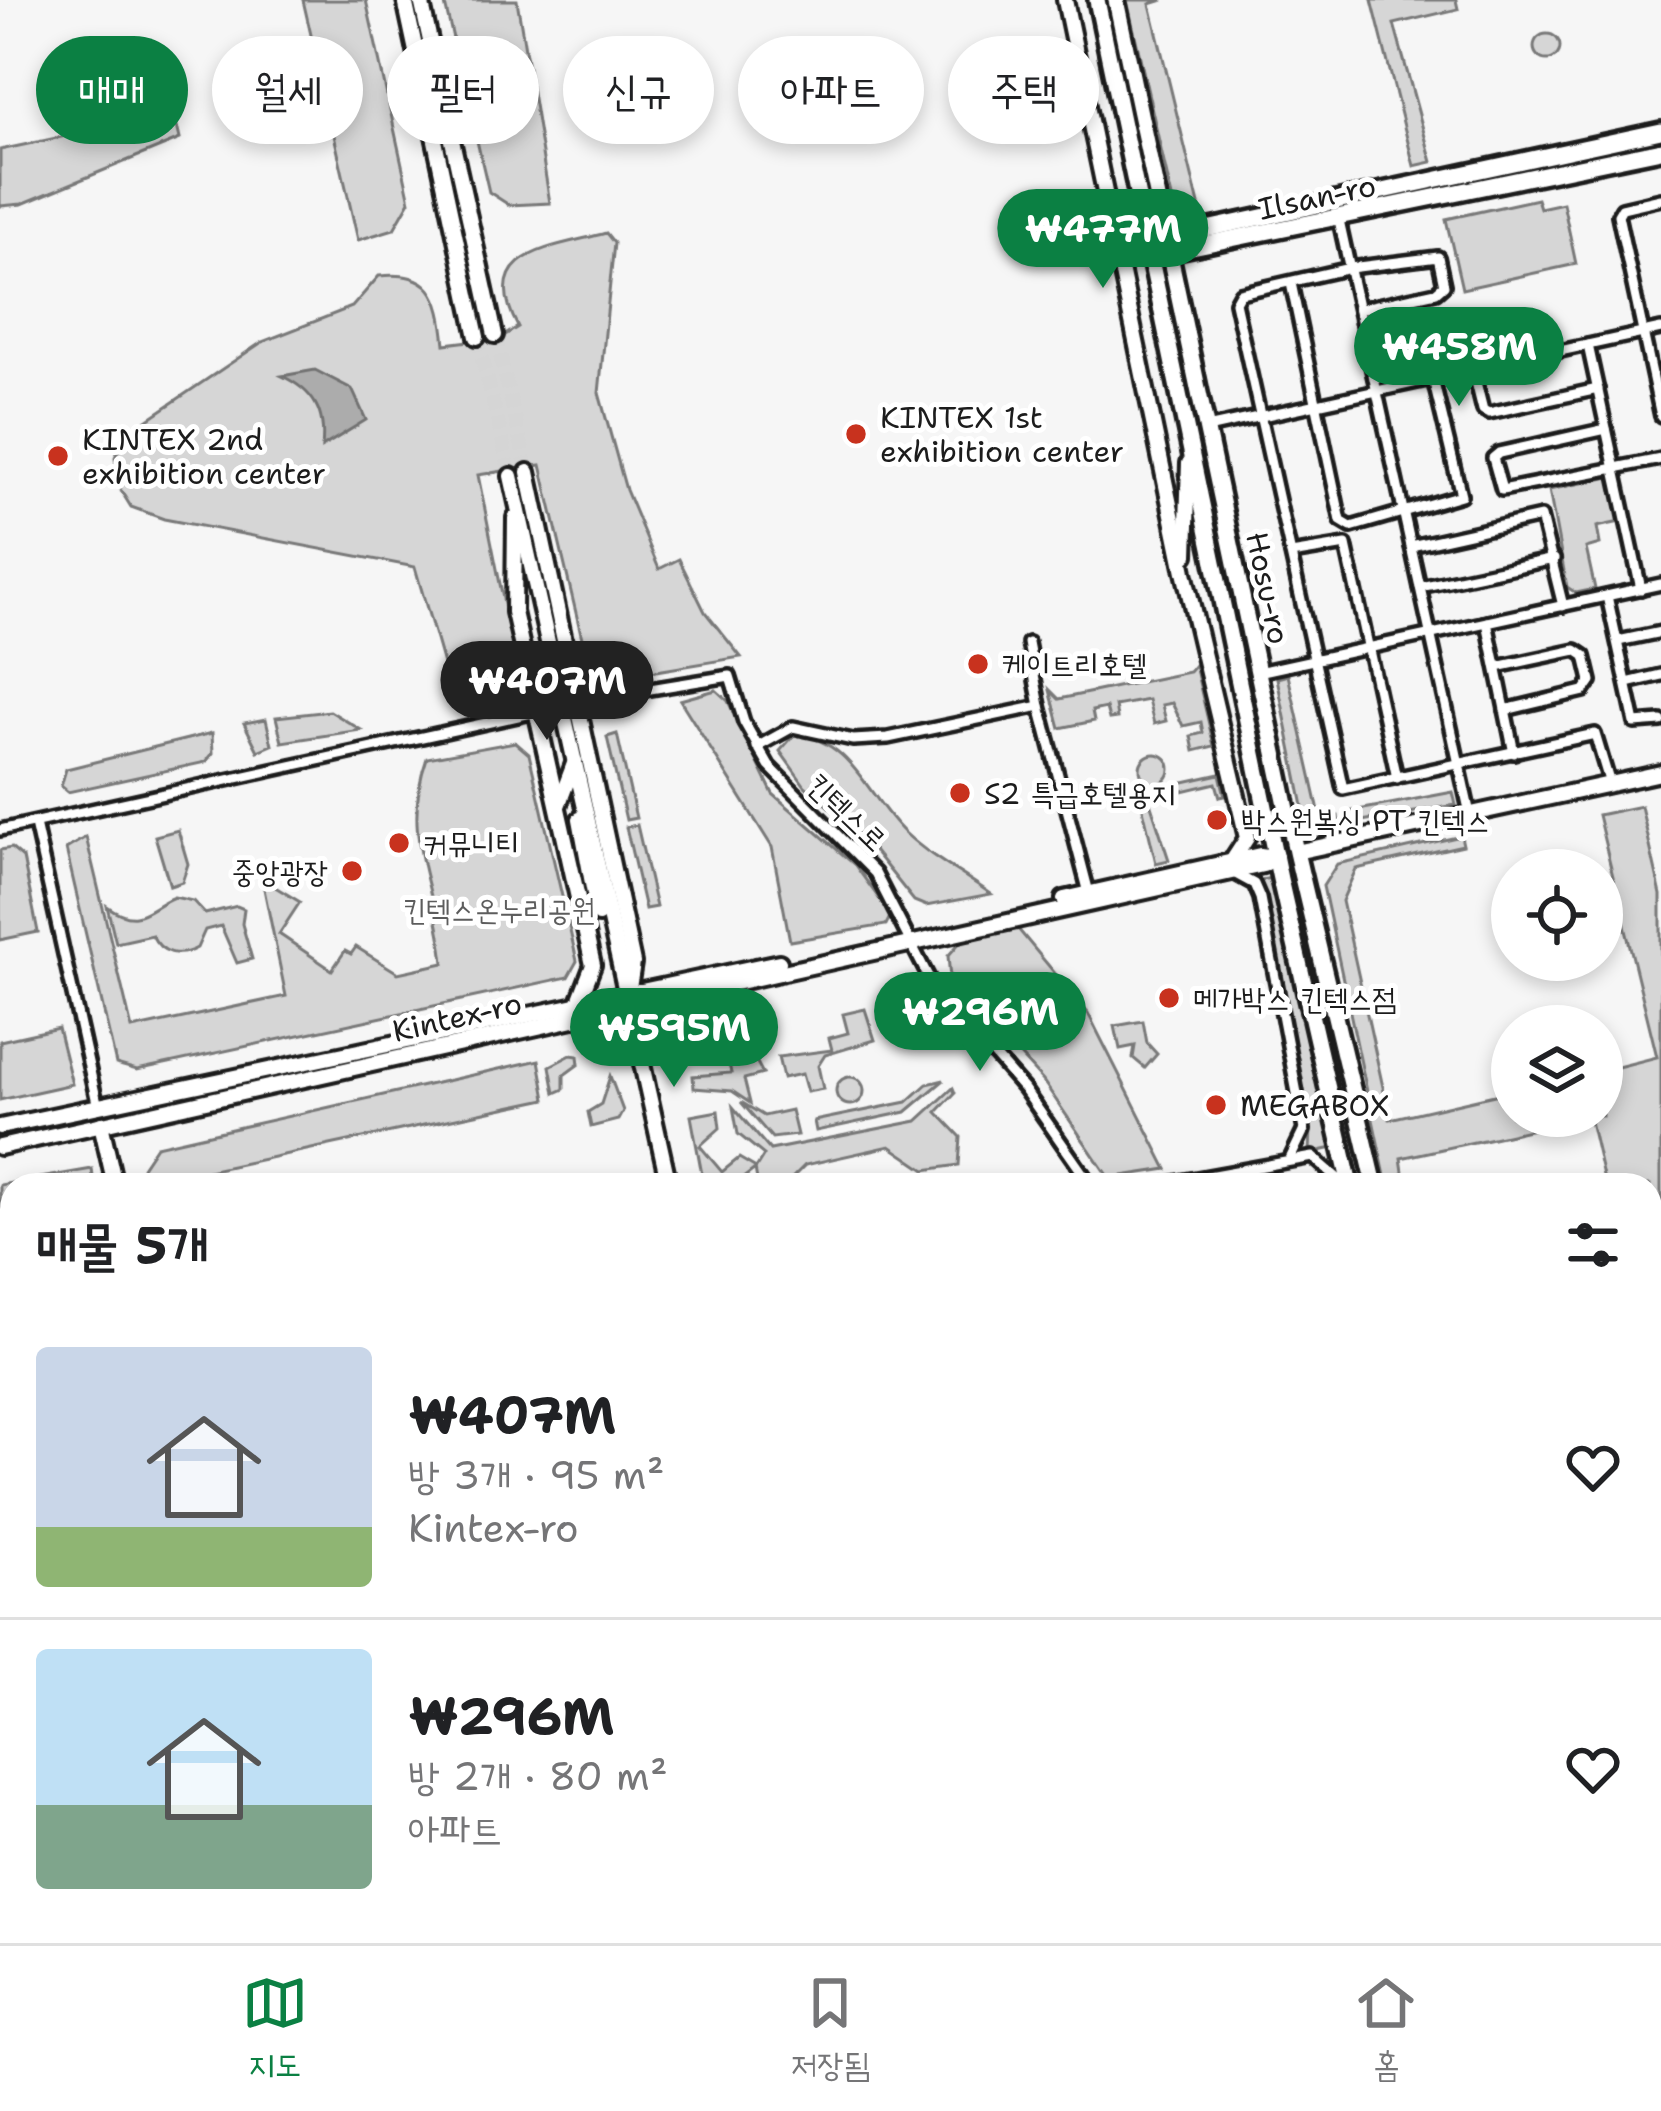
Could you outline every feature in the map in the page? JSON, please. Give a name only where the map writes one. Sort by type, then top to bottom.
[{"type":"main road","points":[[405,0],[477,337]]},
{"type":"main road","points":[[421,0],[495,334]]},
{"type":"main road","points":[[1065,0],[1184,572],[1247,838],[1230,866]]},
{"type":"main road","name":"Hosu-ro","points":[[1096,0],[1344,1173]]},
{"type":"main road","name":"Hosu-ro","points":[[1117,0],[1296,852],[1372,1173]]},
{"type":"main road","name":"Ilsan-ro","points":[[1148,248],[1166,235],[1661,131]]},
{"type":"main road","name":"Ilsan-ro","points":[[1148,248],[1170,255],[1661,151]]},
{"type":"main road","points":[[1224,244],[1215,236],[1237,231],[1245,221]]},
{"type":"main road","points":[[1160,303],[1168,297],[1176,334],[1188,341]]},
{"type":"main road","points":[[1184,572],[1190,445]]},
{"type":"main road","points":[[528,472],[572,701],[575,760],[666,1173]]},
{"type":"main road","points":[[511,476],[572,701],[633,963],[625,998]]},
{"type":"main road","points":[[516,495],[514,611],[593,965],[578,1004]]},
{"type":"main road","points":[[557,807],[575,760]]},
{"type":"main road","name":"Kintex-ro","points":[[907,938],[1089,893],[1661,773]]},
{"type":"main road","name":"Kintex-ro","points":[[0,1147],[625,998],[1230,866]]},
{"type":"main road","name":"Kintex-ro","points":[[0,1127],[578,1004],[625,998]]},
{"type":"main road","points":[[101,1124],[112,1173]]},
{"type":"street","points":[[1661,199],[1622,208],[1618,215],[1661,416]]},
{"type":"street","points":[[1339,220],[1470,814]]},
{"type":"street","points":[[1358,309],[1436,292],[1444,285],[1438,257],[1350,268],[1236,297],[1343,789],[1595,734],[1610,784]]},
{"type":"street","points":[[1291,283],[1341,521],[1351,527],[1461,495],[1433,379]]},
{"type":"street","points":[[1207,428],[1661,329]]},
{"type":"street","points":[[1367,348],[1445,333],[1454,337],[1460,373]]},
{"type":"street","points":[[1588,345],[1641,589]]},
{"type":"street","points":[[1473,370],[1483,410],[1489,413],[1598,389]]},
{"type":"street","points":[[1606,429],[1499,452],[1493,458],[1502,490],[1616,473],[1661,459]]},
{"type":"street","points":[[1411,546],[1541,517],[1563,606]]},
{"type":"street","points":[[1290,551],[1346,544],[1397,778]]},
{"type":"street","points":[[1420,587],[1554,559]]},
{"type":"street","points":[[1258,671],[1661,584]]},
{"type":"street","points":[[1607,596],[1635,723],[1661,722]]},
{"type":"street","points":[[1487,622],[1514,753]]},
{"type":"street","points":[[1618,641],[1661,632]]},
{"type":"street","points":[[1028,644],[1089,893]]},
{"type":"street","points":[[1497,668],[1576,650],[1586,656],[1591,681],[1584,691],[1505,710]]},
{"type":"street","points":[[1627,683],[1661,675]]},
{"type":"street","name":"킨텍스로","points":[[572,701],[730,676],[757,747],[805,808],[862,855],[889,895],[932,984],[1024,1089],[1083,1173]]},
{"type":"street","points":[[757,747],[793,727],[853,740],[888,738],[1040,706]]},
{"type":"street","points":[[0,830],[536,712]]},
{"type":"street","points":[[34,824],[101,1124]]},
{"type":"street","points":[[1230,866],[1254,884],[1260,898],[1304,1130],[1290,1159]]},
{"type":"street","points":[[1219,1173],[1313,1157],[1332,1173]]},
{"type":"green space","points":[[303,0],[366,0],[387,96],[387,144],[398,144],[410,201],[394,229],[358,240],[336,144],[363,144],[363,36],[311,36]]},
{"type":"green space","points":[[444,0],[517,0],[523,36],[452,36]]},
{"type":"green space","points":[[1127,0],[1163,0],[1150,4],[1201,213],[1185,215],[1174,207]]},
{"type":"green space","points":[[1372,0],[1456,0],[1458,9],[1394,24],[1432,162],[1414,166]]},
{"type":"green space","points":[[1547,34],[1557,37],[1557,57],[1547,60],[1537,57],[1534,47],[1537,37]]},
{"type":"green space","points":[[539,135],[550,203],[509,205],[489,192],[478,144],[539,144]]},
{"type":"green space","points":[[36,142],[168,144],[22,204],[0,206],[0,150]]},
{"type":"green space","points":[[1537,199],[1540,208],[1563,203],[1576,264],[1462,289],[1446,219]]},
{"type":"green space","points":[[606,233],[614,243],[599,393],[626,490],[659,569],[679,559],[705,612],[741,657],[602,680],[590,672],[541,465],[478,475],[520,683],[512,697],[456,709],[415,567],[164,519],[131,507],[118,486],[115,457],[126,434],[262,342],[352,307],[379,276],[411,277],[430,289],[445,344],[502,337],[518,327],[508,302],[507,282],[514,268],[544,249]]},
{"type":"green space","points":[[1610,477],[1620,522],[1597,527],[1600,544],[1586,548],[1595,589],[1576,593],[1567,587],[1549,490]]},
{"type":"green space","points":[[1195,665],[1214,746],[1194,751],[1191,736],[1203,733],[1201,722],[1183,726],[1172,703],[1162,705],[1166,721],[1154,724],[1148,700],[1115,706],[1117,718],[1109,719],[1106,708],[1092,711],[1094,721],[1060,728],[1050,690],[1059,699],[1189,672]]},
{"type":"green space","points":[[1288,675],[1320,816],[1338,816],[1339,826],[1323,828],[1306,821],[1277,678]]},
{"type":"green space","points":[[716,690],[728,701],[773,794],[855,865],[891,915],[886,925],[790,941],[772,847],[680,700]]},
{"type":"green space","points":[[330,711],[361,730],[282,742],[276,717]]},
{"type":"green space","points":[[266,719],[272,745],[258,751],[244,723]]},
{"type":"green space","points":[[212,733],[213,753],[206,762],[68,792],[61,786],[66,769]]},
{"type":"green space","points":[[617,734],[636,818],[626,820],[607,737]]},
{"type":"green space","points":[[795,734],[832,747],[905,833],[991,894],[926,906],[914,901],[863,837],[805,786],[780,751]]},
{"type":"green space","name":"킨텍스온누리공원","points":[[515,742],[529,754],[577,961],[568,977],[137,1070],[116,1064],[66,849],[86,837],[132,1029],[286,996],[262,879],[300,902],[279,934],[332,970],[345,951],[351,954],[356,947],[398,973],[444,963],[418,837],[419,786],[427,758]]},
{"type":"green space","points":[[1155,754],[1166,758],[1170,769],[1166,780],[1155,784],[1144,780],[1140,769],[1144,758]]},
{"type":"green space","points":[[1220,774],[1225,796],[1220,797],[1216,783],[1149,799],[1169,860],[1156,863],[1139,792]]},
{"type":"green space","points":[[1453,792],[1456,805],[1350,823],[1348,812]]},
{"type":"green space","points":[[1641,806],[1661,895],[1661,1173],[1602,1173],[1594,1137],[1623,1137],[1623,1066],[1657,1057],[1623,918],[1623,849],[1606,849],[1598,815]]},
{"type":"green space","points":[[637,825],[656,907],[645,909],[626,827]]},
{"type":"green space","points":[[178,830],[188,864],[182,882],[170,886],[155,836]]},
{"type":"green space","points":[[1461,836],[1463,845],[1356,869],[1342,901],[1390,1119],[1491,1096],[1491,1137],[1497,1137],[1401,1158],[1403,1173],[1384,1173],[1323,886],[1337,864]]},
{"type":"green space","points":[[11,848],[23,858],[38,932],[0,940],[0,850]]},
{"type":"green space","points":[[1278,877],[1333,1148],[1310,1153],[1311,1127],[1260,880]]},
{"type":"green space","points":[[174,897],[193,901],[205,914],[237,906],[244,909],[242,924],[252,959],[237,963],[221,926],[205,930],[197,948],[184,953],[165,950],[152,935],[116,943],[107,906],[135,916]]},
{"type":"green space","points":[[1018,929],[1088,1013],[1167,1169],[1106,1173],[1043,1081],[950,978],[948,956],[963,939]]},
{"type":"green space","points":[[865,1009],[875,1040],[825,1055],[818,1066],[823,1089],[807,1092],[802,1074],[783,1078],[778,1057],[832,1050],[829,1038],[848,1033],[843,1014]]},
{"type":"green space","points":[[733,1017],[763,1074],[744,1079],[750,1103],[732,1091],[694,1088],[693,1076],[731,1073],[728,1060],[747,1056],[742,1037],[723,1041],[718,1020]]},
{"type":"green space","points":[[1143,1021],[1147,1043],[1157,1054],[1145,1068],[1133,1058],[1135,1046],[1120,1049],[1115,1026]]},
{"type":"green space","points":[[58,1028],[72,1084],[0,1100],[0,1041]]},
{"type":"green space","points":[[578,1056],[579,1064],[564,1075],[564,1089],[555,1093],[550,1066]]},
{"type":"green space","points":[[539,1060],[546,1099],[199,1173],[144,1173],[142,1167],[156,1146]]},
{"type":"green space","points":[[610,1076],[623,1111],[618,1120],[591,1127],[588,1112],[601,1104]]},
{"type":"green space","points":[[850,1077],[860,1081],[864,1091],[860,1101],[850,1105],[840,1101],[836,1091],[840,1081]]},
{"type":"green space","points":[[944,1080],[906,1112],[816,1131],[814,1121],[907,1102],[927,1084]]},
{"type":"green space","points":[[953,1088],[955,1093],[937,1112],[961,1137],[959,1165],[925,1170],[890,1146],[805,1165],[797,1173],[756,1173],[755,1169],[750,1173],[702,1173],[691,1116],[718,1111],[720,1128],[700,1146],[722,1172],[739,1158],[756,1168],[764,1155],[738,1134],[733,1107],[770,1150],[917,1121]]},
{"type":"green space","points":[[741,1102],[764,1116],[791,1110],[797,1135],[772,1138]]},
{"type":"shaded area","points":[[315,370],[352,389],[366,420],[322,447],[316,404],[282,376]]},
{"type":"tunnel","points":[[495,335],[528,472]]},
{"type":"tunnel","points":[[477,337],[511,476]]},
{"type":"place","name":"KINTEX 1st exhibition center","points":[[856,434]]},
{"type":"place","name":"KINTEX 2nd exhibition center","points":[[58,456]]},
{"type":"place","name":"케이트리호텔","points":[[978,664]]},
{"type":"place","name":"S2 특급호텔용지","points":[[960,793]]},
{"type":"place","name":"박스원복싱 PT 킨텍스","points":[[1217,820]]},
{"type":"place","name":"커뮤니티","points":[[399,843]]},
{"type":"place","name":"중앙광장","points":[[352,871]]},
{"type":"place","name":"메가박스 킨텍스점","points":[[1169,998]]},
{"type":"place","name":"MEGABOX","points":[[1216,1105]]}]
